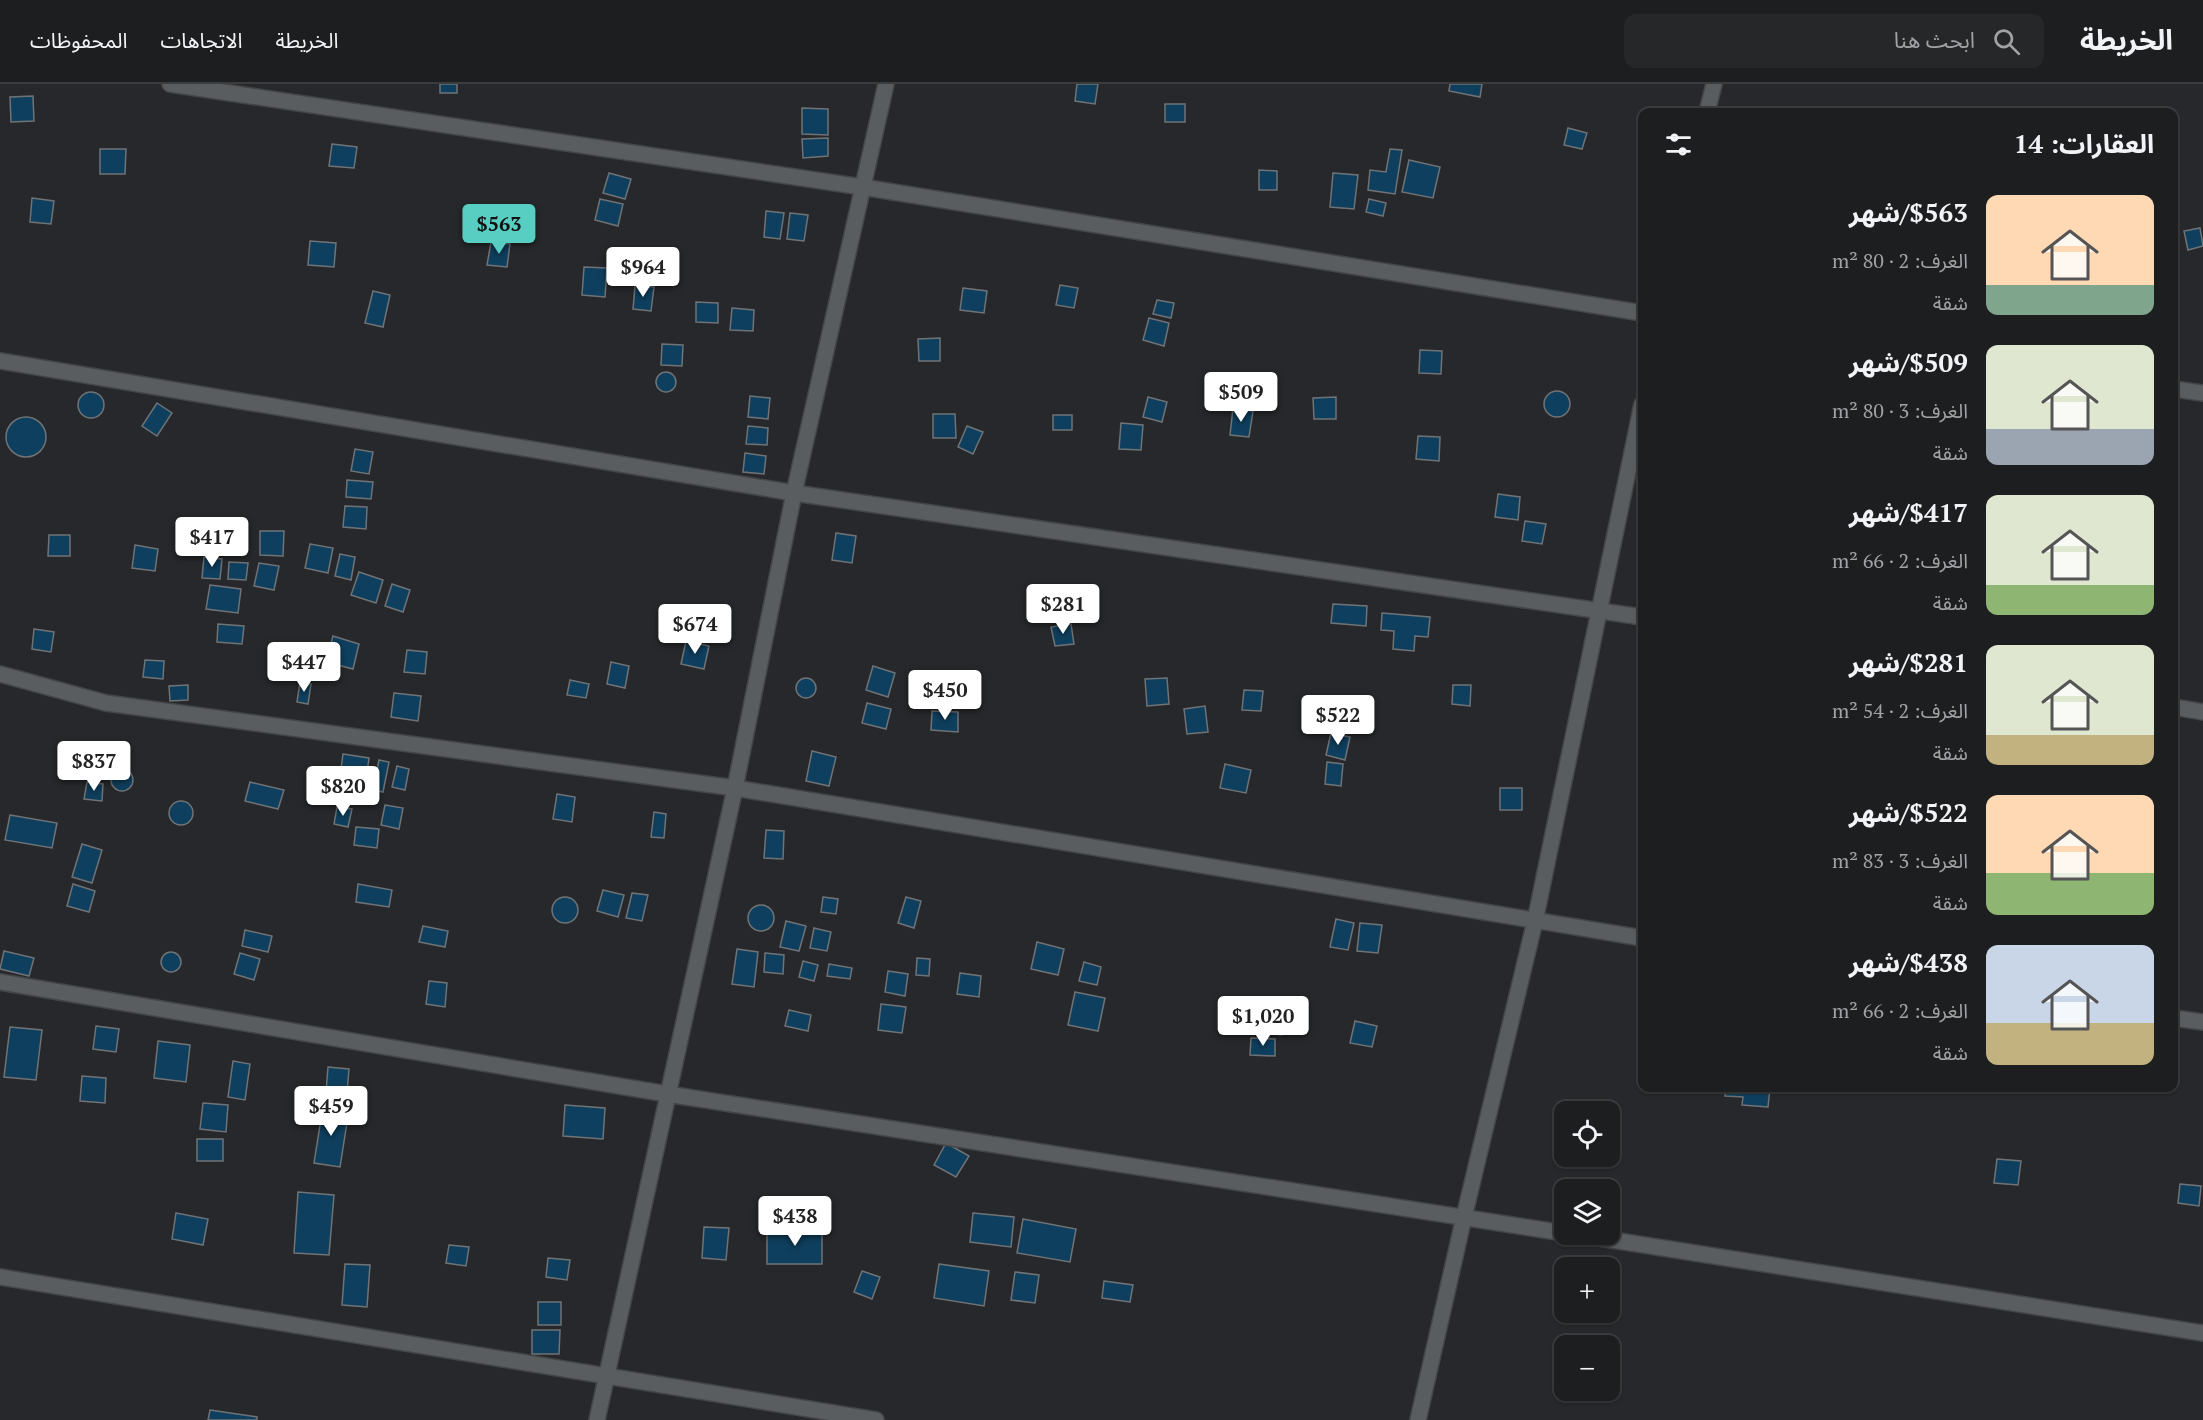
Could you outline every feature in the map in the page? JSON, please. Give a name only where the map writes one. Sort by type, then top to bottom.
[{"type":"street","points":[[170,84],[862,187],[1638,312]]},
{"type":"street","points":[[597,1420],[735,788],[794,493],[886,84]]},
{"type":"street","points":[[1708,108],[1714,84]]},
{"type":"street","points":[[0,361],[794,493],[1638,616]]},
{"type":"street","points":[[2178,390],[2203,393]]},
{"type":"street","points":[[1418,1420],[1535,921],[1638,424]]},
{"type":"street","points":[[0,674],[106,703],[735,788],[1638,937]]},
{"type":"street","points":[[2178,708],[2203,712]]},
{"type":"street","points":[[0,982],[667,1095],[1554,1231]]},
{"type":"street","points":[[2178,1019],[2203,1022]]},
{"type":"street","points":[[1620,1241],[2203,1333]]},
{"type":"street","points":[[0,1278],[876,1420]]},
{"type":"building","points":[[440,84],[457,84],[457,93],[440,93]]},
{"type":"building","points":[[1077,84],[1098,84],[1095,104],[1075,101]]},
{"type":"building","points":[[1450,84],[1482,84],[1480,97],[1449,91]]},
{"type":"building","points":[[33,96],[34,121],[11,122],[10,97]]},
{"type":"building","points":[[1165,104],[1185,104],[1185,122],[1165,122]]},
{"type":"building","points":[[802,108],[828,109],[828,135],[802,134]]},
{"type":"building","points":[[1568,128],[1587,133],[1582,149],[1564,145]]},
{"type":"building","points":[[828,138],[828,156],[803,158],[802,139]]},
{"type":"building","points":[[332,144],[357,147],[354,168],[329,166]]},
{"type":"building","points":[[100,149],[126,149],[125,174],[100,174]]},
{"type":"building","points":[[1390,149],[1402,150],[1395,194],[1368,190],[1370,170],[1386,172]]},
{"type":"building","points":[[1409,160],[1440,167],[1433,198],[1402,192]]},
{"type":"building","points":[[1259,170],[1277,171],[1277,190],[1259,190]]},
{"type":"building","points":[[609,173],[631,179],[625,199],[603,193]]},
{"type":"building","points":[[1333,173],[1358,175],[1354,209],[1330,207]]},
{"type":"building","points":[[32,198],[54,201],[51,224],[30,222]]},
{"type":"building","points":[[600,199],[623,204],[618,226],[595,220]]},
{"type":"building","points":[[1369,199],[1386,203],[1383,216],[1366,212]]},
{"type":"building","points":[[766,211],[784,213],[780,239],[764,237]]},
{"type":"building","points":[[790,213],[808,215],[804,241],[787,239]]},
{"type":"building","points":[[2200,228],[2203,246],[2188,250],[2184,231]]},
{"type":"building","points":[[310,241],[336,243],[334,267],[308,265]]},
{"type":"building","points":[[491,242],[510,244],[507,267],[487,265]]},
{"type":"building","points":[[584,267],[607,268],[605,297],[582,295]]},
{"type":"building","points":[[1060,285],[1078,288],[1074,308],[1056,305]]},
{"type":"building","points":[[635,286],[654,287],[651,311],[633,309]]},
{"type":"building","points":[[963,288],[987,291],[984,313],[960,310]]},
{"type":"building","points":[[373,291],[390,295],[383,327],[365,323]]},
{"type":"building","points":[[1157,300],[1174,303],[1171,318],[1153,314]]},
{"type":"building","points":[[696,302],[718,303],[718,323],[696,322]]},
{"type":"building","points":[[732,308],[754,310],[753,331],[730,330]]},
{"type":"building","points":[[1149,318],[1169,323],[1164,346],[1143,340]]},
{"type":"building","points":[[940,338],[940,361],[919,361],[918,339]]},
{"type":"building","points":[[662,344],[683,345],[682,366],[661,365]]},
{"type":"building","points":[[1420,350],[1442,351],[1441,374],[1419,373]]},
{"type":"building","points":[[666,372],[673,375],[676,382],[673,389],[666,392],[659,389],[656,382],[659,375]]},
{"type":"building","points":[[1557,391],[1566,395],[1570,404],[1566,413],[1557,417],[1548,413],[1544,404],[1548,395]]},
{"type":"building","points":[[91,392],[100,396],[104,405],[100,414],[91,418],[82,414],[78,405],[82,396]]},
{"type":"building","points":[[750,396],[770,398],[768,419],[748,417]]},
{"type":"building","points":[[1148,397],[1167,402],[1162,422],[1143,417]]},
{"type":"building","points":[[1336,397],[1336,419],[1314,419],[1313,398]]},
{"type":"building","points":[[157,403],[172,413],[157,436],[142,426]]},
{"type":"building","points":[[1233,408],[1253,411],[1249,437],[1230,435]]},
{"type":"building","points":[[933,414],[955,414],[956,438],[933,438]]},
{"type":"building","points":[[1053,415],[1072,415],[1072,430],[1053,430]]},
{"type":"building","points":[[26,417],[40,423],[46,437],[40,451],[26,457],[12,451],[6,437],[12,423]]},
{"type":"building","points":[[1121,423],[1143,425],[1141,450],[1119,449]]},
{"type":"building","points":[[748,426],[768,428],[767,445],[746,444]]},
{"type":"building","points":[[967,426],[983,432],[973,454],[958,447]]},
{"type":"building","points":[[1418,436],[1440,437],[1439,461],[1416,459]]},
{"type":"building","points":[[355,449],[373,452],[369,474],[351,471]]},
{"type":"building","points":[[745,453],[766,456],[764,474],[743,472]]},
{"type":"building","points":[[347,480],[373,482],[371,499],[346,497]]},
{"type":"building","points":[[1498,494],[1520,497],[1518,520],[1495,517]]},
{"type":"building","points":[[345,506],[367,507],[366,529],[343,527]]},
{"type":"building","points":[[1525,521],[1546,524],[1542,544],[1522,541]]},
{"type":"building","points":[[260,531],[284,531],[283,556],[260,555]]},
{"type":"building","points":[[836,533],[856,536],[852,563],[832,560]]},
{"type":"building","points":[[49,535],[70,535],[70,556],[48,556]]},
{"type":"building","points":[[310,544],[333,548],[328,573],[305,568]]},
{"type":"building","points":[[135,545],[158,549],[155,571],[132,568]]},
{"type":"building","points":[[340,554],[355,557],[351,580],[335,576]]},
{"type":"building","points":[[204,557],[222,559],[220,579],[202,578]]},
{"type":"building","points":[[229,562],[248,563],[246,580],[228,579]]},
{"type":"building","points":[[259,563],[279,566],[274,590],[254,586]]},
{"type":"building","points":[[359,572],[383,580],[376,603],[351,595]]},
{"type":"building","points":[[392,584],[410,590],[403,612],[385,606]]},
{"type":"building","points":[[210,585],[241,589],[238,613],[206,609]]},
{"type":"building","points":[[1333,604],[1367,606],[1366,626],[1331,623]]},
{"type":"building","points":[[1382,613],[1430,617],[1428,637],[1415,636],[1414,651],[1393,649],[1394,631],[1381,630]]},
{"type":"building","points":[[218,624],[244,626],[242,644],[217,642]]},
{"type":"building","points":[[1071,624],[1074,644],[1055,646],[1051,627]]},
{"type":"building","points":[[34,629],[54,632],[51,652],[32,649]]},
{"type":"building","points":[[333,636],[359,644],[353,669],[326,662]]},
{"type":"building","points":[[686,641],[709,646],[704,669],[681,664]]},
{"type":"building","points":[[407,650],[427,652],[425,674],[404,672]]},
{"type":"building","points":[[145,660],[164,661],[163,679],[143,677]]},
{"type":"building","points":[[611,662],[629,666],[625,688],[607,684]]},
{"type":"building","points":[[873,666],[895,673],[888,697],[866,690]]},
{"type":"building","points":[[806,678],[813,681],[816,688],[813,695],[806,698],[799,695],[796,688],[799,681]]},
{"type":"building","points":[[1167,678],[1169,704],[1147,706],[1145,679]]},
{"type":"building","points":[[570,680],[589,684],[586,698],[567,695]]},
{"type":"building","points":[[300,682],[311,684],[308,704],[297,702]]},
{"type":"building","points":[[188,685],[188,700],[170,701],[169,686]]},
{"type":"building","points":[[1453,685],[1471,685],[1470,706],[1452,704]]},
{"type":"building","points":[[1244,690],[1263,691],[1261,711],[1242,710]]},
{"type":"building","points":[[394,693],[421,696],[418,721],[391,717]]},
{"type":"building","points":[[867,703],[891,709],[886,729],[862,723]]},
{"type":"building","points":[[1205,706],[1208,732],[1187,734],[1184,709]]},
{"type":"building","points":[[932,711],[958,712],[958,732],[931,730]]},
{"type":"building","points":[[1331,733],[1350,737],[1345,760],[1326,755]]},
{"type":"building","points":[[812,751],[836,757],[829,786],[806,781]]},
{"type":"building","points":[[343,754],[369,758],[365,787],[339,784]]},
{"type":"building","points":[[379,760],[389,762],[383,792],[373,790]]},
{"type":"building","points":[[1327,762],[1343,764],[1341,786],[1325,784]]},
{"type":"building","points":[[1225,764],[1251,770],[1246,793],[1220,788]]},
{"type":"building","points":[[397,766],[409,769],[405,790],[392,787]]},
{"type":"building","points":[[122,769],[130,772],[133,780],[130,788],[122,791],[114,788],[111,780],[114,772]]},
{"type":"building","points":[[87,782],[103,784],[102,801],[84,799]]},
{"type":"building","points":[[250,782],[284,790],[278,809],[245,801]]},
{"type":"building","points":[[1500,788],[1522,788],[1522,810],[1500,810]]},
{"type":"building","points":[[557,794],[575,797],[572,822],[553,819]]},
{"type":"building","points":[[181,801],[190,804],[193,813],[190,822],[181,825],[172,822],[169,813],[172,804]]},
{"type":"building","points":[[385,805],[403,808],[399,829],[381,825]]},
{"type":"building","points":[[337,807],[352,809],[348,827],[334,824]]},
{"type":"building","points":[[654,812],[666,814],[664,838],[651,837]]},
{"type":"building","points":[[10,815],[57,823],[52,848],[5,840]]},
{"type":"building","points":[[356,827],[379,829],[377,848],[354,845]]},
{"type":"building","points":[[766,830],[784,831],[783,859],[764,858]]},
{"type":"building","points":[[82,844],[102,850],[92,883],[72,877]]},
{"type":"building","points":[[73,884],[95,891],[89,912],[67,906]]},
{"type":"building","points":[[358,884],[392,890],[389,907],[356,902]]},
{"type":"building","points":[[603,890],[624,895],[618,917],[597,911]]},
{"type":"building","points":[[632,893],[648,895],[642,921],[626,918]]},
{"type":"building","points":[[565,897],[574,901],[578,910],[574,919],[565,923],[556,919],[552,910],[556,901]]},
{"type":"building","points":[[823,897],[838,899],[836,914],[821,912]]},
{"type":"building","points":[[906,897],[921,901],[914,928],[898,923]]},
{"type":"building","points":[[761,905],[770,909],[774,918],[770,927],[761,931],[752,927],[748,918],[752,909]]},
{"type":"building","points":[[1336,919],[1354,923],[1348,950],[1330,947]]},
{"type":"building","points":[[786,921],[806,926],[799,951],[780,947]]},
{"type":"building","points":[[1360,923],[1382,925],[1378,953],[1357,951]]},
{"type":"building","points":[[423,926],[448,931],[445,947],[419,942]]},
{"type":"building","points":[[814,928],[831,932],[827,951],[810,948]]},
{"type":"building","points":[[245,930],[272,936],[268,952],[242,946]]},
{"type":"building","points":[[1037,942],[1064,949],[1058,975],[1031,969]]},
{"type":"building","points":[[737,949],[758,952],[754,987],[732,984]]},
{"type":"building","points":[[4,951],[34,958],[29,976],[0,969]]},
{"type":"building","points":[[167,952],[175,952],[181,958],[181,966],[175,972],[167,972],[161,966],[161,958]]},
{"type":"building","points":[[240,953],[260,959],[254,980],[234,974]]},
{"type":"building","points":[[765,953],[784,955],[783,974],[764,972]]},
{"type":"building","points":[[917,958],[930,959],[929,976],[916,975]]},
{"type":"building","points":[[803,961],[818,965],[814,981],[799,977]]},
{"type":"building","points":[[1084,962],[1101,967],[1097,985],[1079,981]]},
{"type":"building","points":[[829,964],[852,968],[850,979],[827,976]]},
{"type":"building","points":[[888,971],[908,974],[905,996],[885,992]]},
{"type":"building","points":[[960,973],[981,976],[979,997],[957,994]]},
{"type":"building","points":[[429,981],[447,983],[445,1007],[426,1004]]},
{"type":"building","points":[[1075,992],[1105,998],[1098,1031],[1068,1025]]},
{"type":"building","points":[[881,1004],[906,1007],[902,1033],[878,1030]]},
{"type":"building","points":[[789,1010],[811,1015],[808,1031],[785,1026]]},
{"type":"building","points":[[1267,1010],[1285,1013],[1281,1035],[1264,1032]]},
{"type":"building","points":[[1355,1021],[1377,1026],[1372,1047],[1350,1043]]},
{"type":"building","points":[[96,1026],[119,1029],[116,1052],[93,1049]]},
{"type":"building","points":[[10,1027],[42,1030],[36,1080],[4,1077]]},
{"type":"building","points":[[1251,1038],[1275,1039],[1275,1056],[1250,1055]]},
{"type":"building","points":[[158,1041],[190,1045],[186,1082],[154,1078]]},
{"type":"building","points":[[233,1061],[250,1064],[245,1100],[228,1097]]},
{"type":"building","points":[[328,1067],[349,1069],[347,1093],[326,1092]]},
{"type":"building","points":[[82,1076],[106,1078],[105,1103],[80,1101]]},
{"type":"building","points":[[1726,1092],[1770,1092],[1768,1107],[1742,1105],[1743,1097],[1725,1096]]},
{"type":"building","points":[[203,1103],[228,1105],[226,1132],[200,1129]]},
{"type":"building","points":[[565,1105],[605,1108],[603,1139],[563,1136]]},
{"type":"building","points":[[323,1106],[349,1110],[340,1167],[314,1163]]},
{"type":"building","points":[[197,1139],[223,1139],[223,1161],[197,1161]]},
{"type":"building","points":[[946,1143],[969,1156],[956,1177],[934,1165]]},
{"type":"building","points":[[1997,1159],[2021,1161],[2018,1185],[1994,1183]]},
{"type":"building","points":[[2180,1184],[2201,1186],[2199,1206],[2178,1203]]},
{"type":"building","points":[[298,1192],[334,1195],[329,1255],[294,1253]]},
{"type":"building","points":[[176,1213],[208,1219],[203,1245],[172,1239]]},
{"type":"building","points":[[973,1213],[1014,1217],[1011,1247],[970,1242]]},
{"type":"building","points":[[1023,1219],[1076,1229],[1070,1262],[1017,1253]]},
{"type":"building","points":[[704,1227],[729,1228],[726,1260],[702,1258]]},
{"type":"building","points":[[822,1230],[822,1264],[767,1264],[767,1231]]},
{"type":"building","points":[[449,1245],[469,1247],[466,1266],[446,1263]]},
{"type":"building","points":[[548,1258],[570,1260],[567,1280],[546,1277]]},
{"type":"building","points":[[345,1264],[370,1265],[367,1307],[342,1305]]},
{"type":"building","points":[[939,1264],[989,1271],[984,1306],[934,1298]]},
{"type":"building","points":[[862,1271],[880,1277],[872,1299],[854,1292]]},
{"type":"building","points":[[1015,1272],[1039,1275],[1035,1303],[1011,1300]]},
{"type":"building","points":[[1104,1281],[1133,1285],[1130,1302],[1102,1298]]},
{"type":"building","points":[[538,1302],[561,1302],[561,1325],[538,1325]]},
{"type":"building","points":[[532,1330],[560,1330],[559,1354],[532,1354]]},
{"type":"building","points":[[210,1410],[257,1417],[257,1420],[208,1420]]}]
